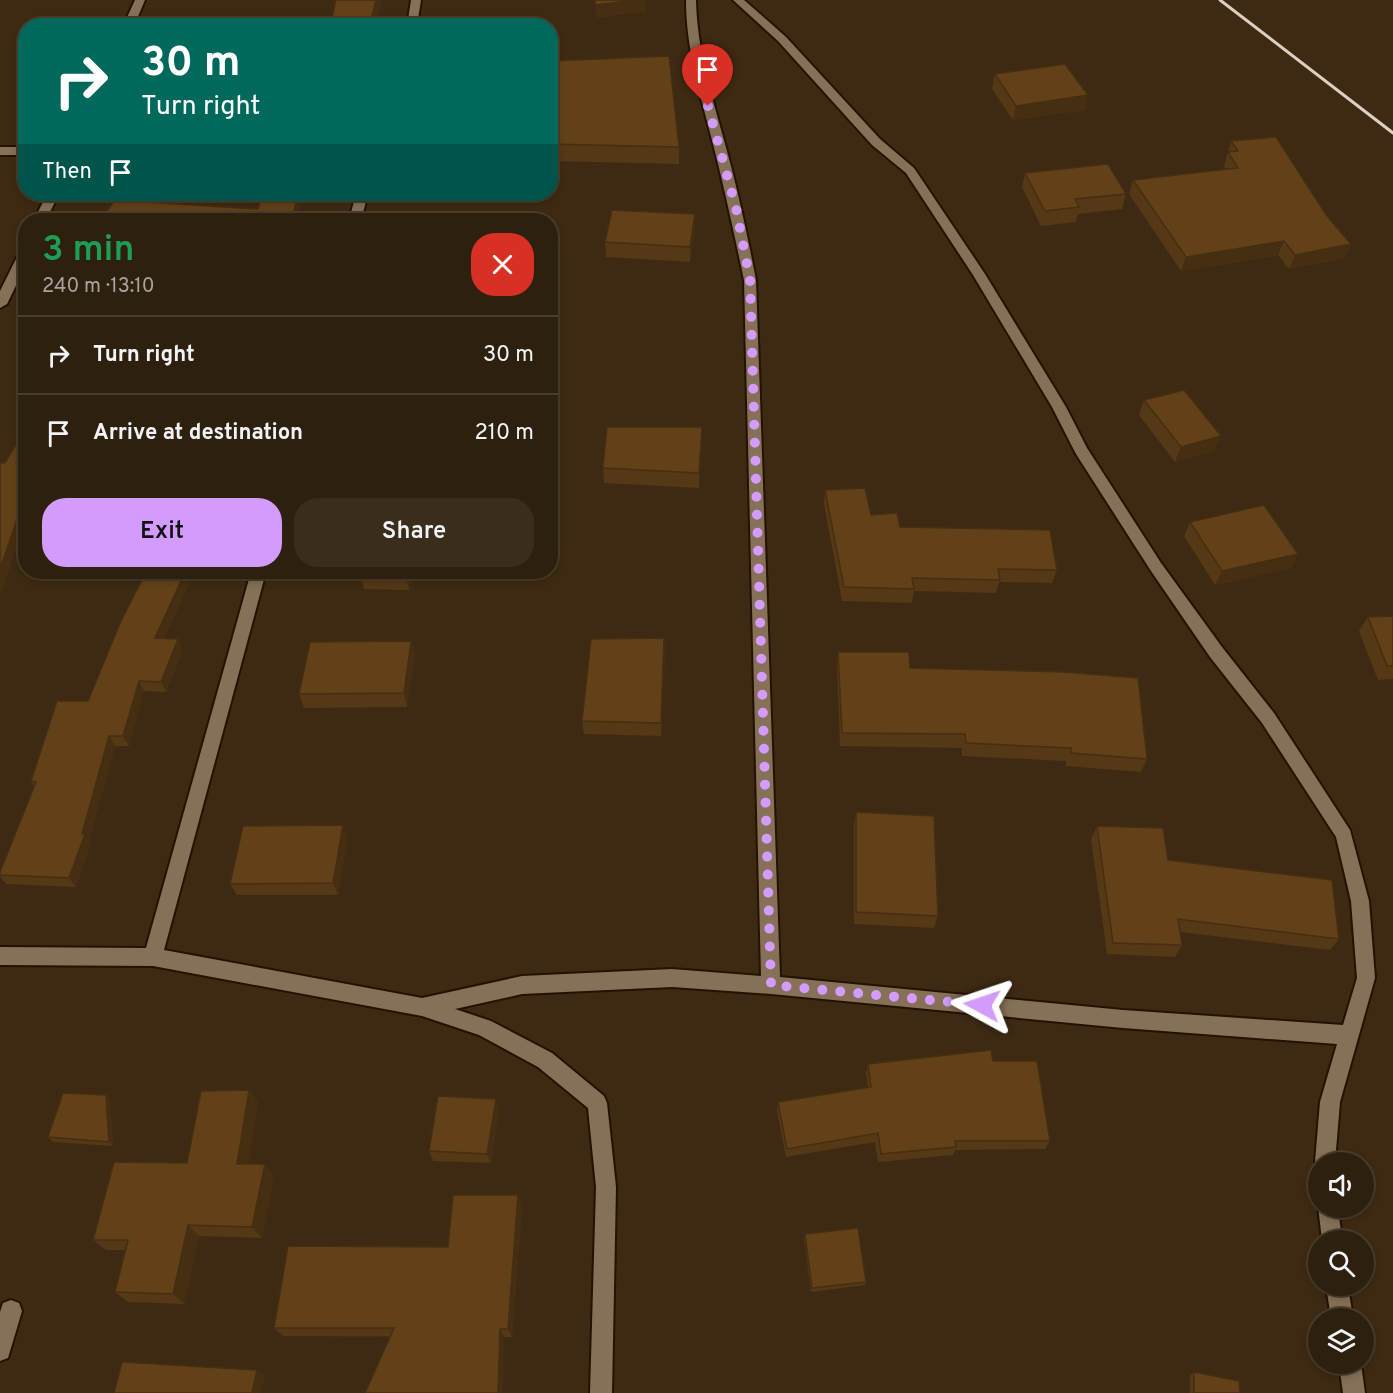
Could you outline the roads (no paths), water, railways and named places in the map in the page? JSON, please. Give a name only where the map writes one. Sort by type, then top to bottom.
[{"type":"street","points":[[132,18],[140,0]]},
{"type":"street","points":[[413,18],[416,0]]},
{"type":"street","points":[[691,0],[693,39],[698,69],[736,208],[750,280],[771,985]]},
{"type":"street","points":[[738,0],[782,39],[876,142],[910,171],[979,274],[1059,407],[1081,450],[1156,567],[1216,652],[1268,718],[1344,835],[1360,901],[1366,978],[1330,1102],[1326,1152]]},
{"type":"street","points":[[0,150],[18,151]]},
{"type":"street","points":[[0,304],[18,267]]},
{"type":"street","points":[[153,957],[257,579]]},
{"type":"street","points":[[0,956],[153,957],[422,1007],[484,1027],[545,1060],[597,1102],[606,1187],[601,1393]]},
{"type":"street","points":[[422,1007],[522,985],[672,978],[771,985],[1135,1020],[1350,1035]]},
{"type":"street","points":[[0,1350],[11,1311]]},
{"type":"street","points":[[1351,1374],[1354,1393]]},
{"type":"railway","points":[[1220,0],[1393,133]]}]
